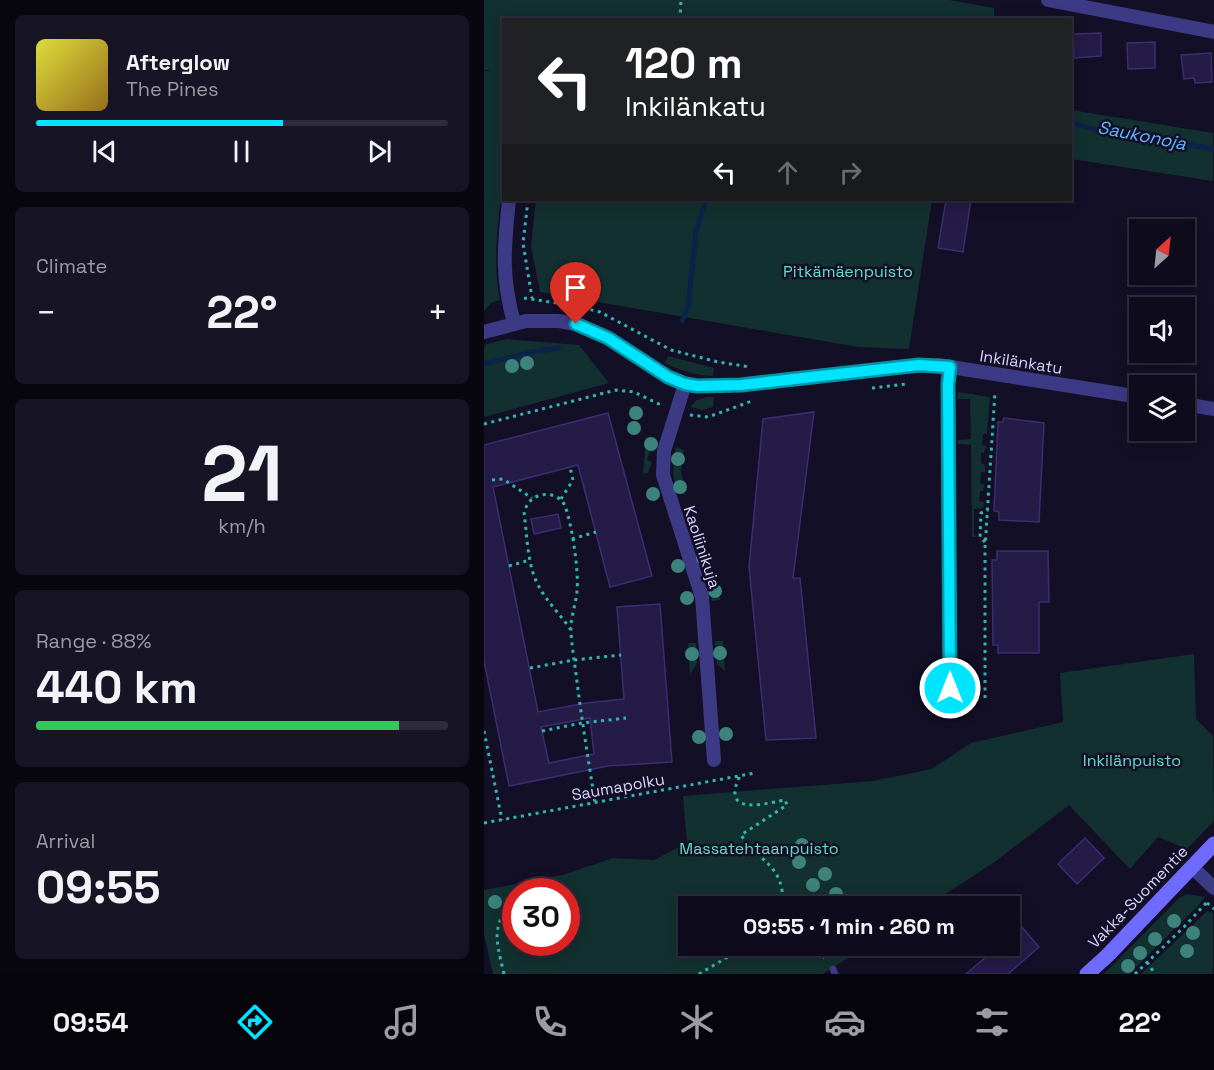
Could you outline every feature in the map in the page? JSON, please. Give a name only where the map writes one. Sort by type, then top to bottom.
[{"type":"street","points":[[1048,0],[1213,32]]},
{"type":"street","points":[[509,201],[504,260],[514,323]]},
{"type":"street","name":"Inkilänkatu","points":[[484,332],[514,323],[541,320],[576,324],[608,338],[653,369],[685,384],[741,385],[919,365],[950,367],[1129,395]]},
{"type":"street","points":[[950,367],[948,384],[950,688]]},
{"type":"street","name":"Kaoliinikuja","points":[[685,384],[664,451],[663,475],[702,597],[714,760]]},
{"type":"street","points":[[1195,406],[1213,409]]},
{"type":"street","name":"Vakka-Suomentie","points":[[1087,974],[1107,956],[1213,844]]},
{"type":"street","points":[[1192,867],[1212,892]]},
{"type":"path","points":[[680,18],[681,0]]},
{"type":"path","points":[[528,201],[523,243],[532,298]]},
{"type":"path","points":[[509,302],[532,298],[600,312],[671,350],[718,362],[753,367]]},
{"type":"path","points":[[866,388],[909,384]]},
{"type":"path","points":[[484,424],[616,390],[634,392],[653,403],[670,408]]},
{"type":"path","points":[[985,698],[985,543],[995,392]]},
{"type":"path","points":[[687,414],[708,417],[753,401]]},
{"type":"path","points":[[561,500],[573,480],[570,466]]},
{"type":"path","points":[[492,480],[503,479],[532,498]]},
{"type":"path","points":[[571,630],[554,610],[536,582],[531,560],[524,512],[532,498],[543,494],[556,496],[565,507],[578,574],[578,589],[571,630],[582,723],[595,803]]},
{"type":"path","points":[[572,539],[596,532]]},
{"type":"path","points":[[509,566],[531,560]]},
{"type":"path","points":[[530,668],[621,655]]},
{"type":"path","points":[[542,731],[626,718]]},
{"type":"path","points":[[484,731],[502,820]]},
{"type":"path","name":"Saumapolku","points":[[484,823],[755,773]]},
{"type":"path","points":[[739,777],[735,793],[738,801],[746,805],[785,800],[787,805],[741,835],[748,847],[773,868],[780,880],[783,896]]},
{"type":"path","points":[[1135,974],[1207,903],[1212,892]]},
{"type":"path","points":[[1207,903],[1213,909]]},
{"type":"path","points":[[502,915],[496,932],[504,974]]},
{"type":"path","points":[[699,974],[729,956]]},
{"type":"path","points":[[825,956],[834,971]]},
{"type":"path","points":[[1147,962],[1155,974]]},
{"type":"green space","points":[[484,0],[949,0],[994,8],[994,18],[502,18],[502,183],[496,252],[500,300],[491,303],[484,311],[484,71],[492,71],[484,70]]},
{"type":"green space","points":[[1072,110],[1213,133],[1213,181],[1072,159]]},
{"type":"green space","name":"Pitkämäenpuisto","points":[[536,201],[932,201],[909,349],[858,347],[540,292],[531,246]]},
{"type":"green space","points":[[506,339],[579,345],[609,383],[484,417],[484,345]]},
{"type":"green space","points":[[668,356],[714,368],[713,376],[700,375],[671,366],[665,363]]},
{"type":"green space","points":[[958,392],[990,397],[987,434],[983,434],[982,445],[986,446],[984,453],[981,453],[981,463],[985,465],[985,472],[981,472],[980,483],[984,485],[983,491],[980,491],[979,501],[984,502],[983,508],[974,509],[974,535],[978,537],[972,537],[971,445],[958,444],[957,440],[971,439],[970,399],[957,399]]},
{"type":"green space","points":[[714,397],[713,407],[703,410],[690,407],[697,400]]},
{"type":"green space","points":[[646,437],[657,441],[654,452],[650,451],[647,460],[652,462],[648,473],[643,474]]},
{"type":"green space","points":[[676,447],[684,450],[681,470],[685,495],[677,491],[674,480],[673,464]]},
{"type":"green space","points":[[714,577],[720,600],[712,601],[707,579]]},
{"type":"green space","points":[[715,641],[723,641],[725,671],[717,664]]},
{"type":"green space","points":[[688,643],[696,643],[697,664],[690,674]]},
{"type":"green space","name":"Inkilänpuisto","points":[[1194,654],[1196,719],[1213,736],[1214,821],[1187,849],[1158,837],[1130,869],[1069,805],[996,861],[942,896],[678,896],[678,956],[851,956],[823,974],[493,974],[484,934],[484,890],[502,887],[502,956],[580,956],[580,878],[546,878],[613,858],[654,860],[687,843],[683,796],[873,781],[932,769],[971,743],[1063,722],[1060,673]]},
{"type":"green space","points":[[1187,894],[1205,897],[1129,974],[1104,974],[1179,898]]},
{"type":"green space","points":[[1207,911],[1213,913],[1213,974],[1141,974]]},
{"type":"building","points":[[1101,33],[1101,56],[1074,58],[1073,34]]},
{"type":"building","points":[[1155,42],[1155,68],[1128,69],[1127,43]]},
{"type":"building","points":[[1211,53],[1212,82],[1195,83],[1194,78],[1184,79],[1181,55]]},
{"type":"building","points":[[946,201],[971,201],[963,252],[938,248]]},
{"type":"building","points":[[814,412],[793,578],[800,578],[816,738],[766,740],[749,567],[763,419]]},
{"type":"building","points":[[608,413],[652,576],[610,587],[578,465],[493,487],[538,712],[624,699],[617,607],[660,604],[672,762],[608,766],[509,786],[484,661],[484,445]],"holes":[[[590,718],[594,754],[549,763],[541,727]]]},
{"type":"building","points":[[1004,418],[1044,423],[1039,522],[999,520],[999,512],[994,511],[998,422],[1003,422]]},
{"type":"building","points":[[558,514],[561,528],[534,534],[531,519]]},
{"type":"building","points":[[997,551],[1048,551],[1049,602],[1039,602],[1039,653],[998,653],[998,645],[993,645],[992,560],[997,560]]},
{"type":"building","points":[[1085,838],[1104,858],[1077,884],[1058,864]]},
{"type":"building","points":[[1020,927],[1039,947],[1008,974],[966,974],[987,956],[1020,956]]},
{"type":"waterway","name":"Saukonoja","points":[[1072,123],[1089,128],[1214,149]]},
{"type":"waterway","name":"Saukonoja","points":[[682,321],[688,307],[696,232],[706,201]]},
{"type":"waterway","name":"Saukonoja","points":[[484,364],[559,348]]},
{"type":"route","points":[[576,324],[608,338],[668,377],[697,386],[741,385],[919,365],[950,367],[948,384],[950,688]]},
{"type":"park label","name":"Massatehtaanpuisto","points":[[759,848]]}]
